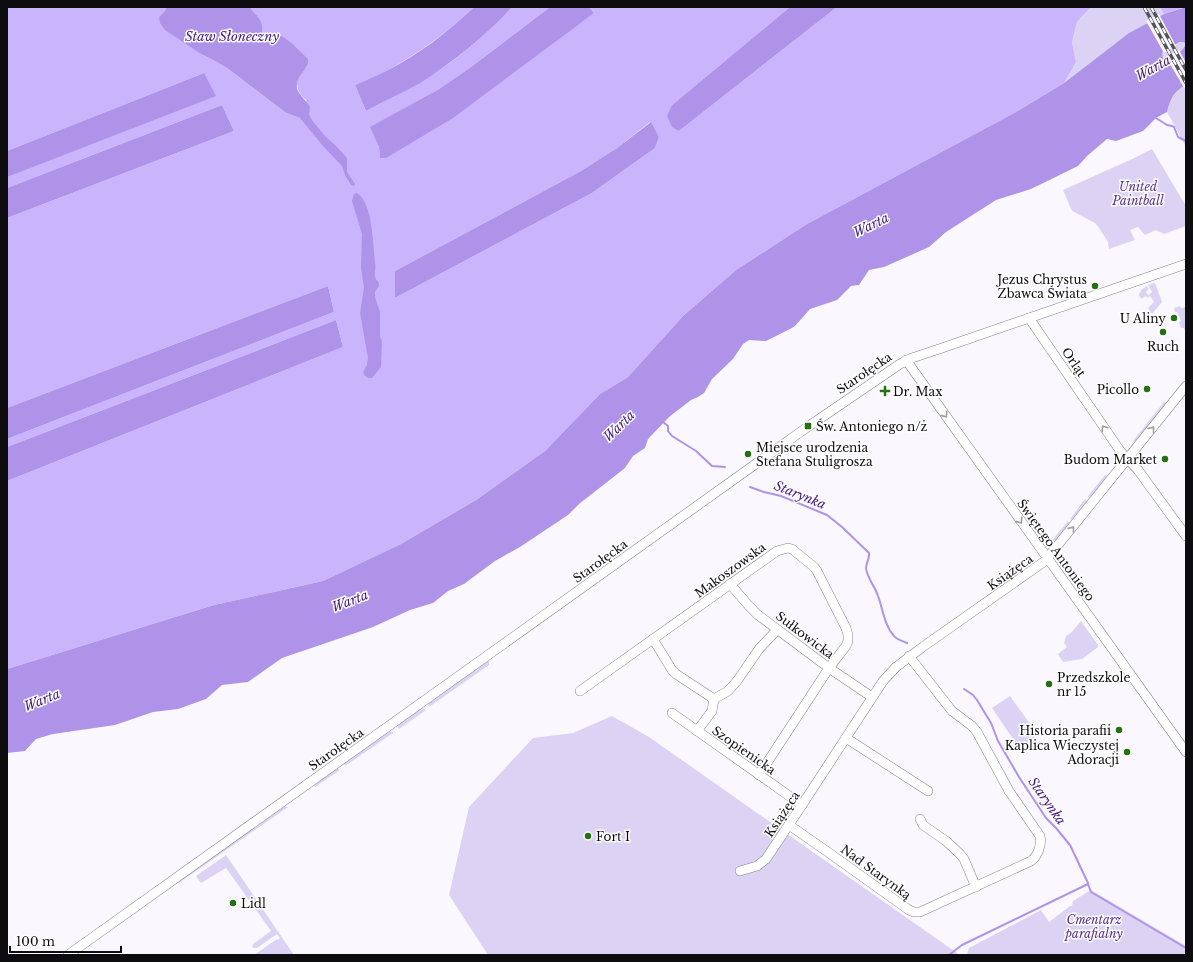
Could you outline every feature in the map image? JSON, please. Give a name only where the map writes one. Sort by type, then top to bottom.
[{"type":"street","name":"Starołęcka","points":[[68,955],[806,428],[906,360],[1186,264]]},
{"type":"street","name":"Orląt","points":[[1029,318],[1121,452],[1138,470],[1186,536]]},
{"type":"street","name":"Świętego Antoniego","points":[[906,360],[1186,752]]},
{"type":"street","name":"Książęca","points":[[740,871],[757,866],[766,859],[872,697],[890,673],[909,656],[1042,565],[1046,557],[1128,459],[1186,386]]},
{"type":"street","name":"Makoszowska","points":[[580,691],[777,551],[788,548],[797,552],[810,563],[817,572],[846,628],[848,640],[846,646],[829,668],[759,774]]},
{"type":"street","name":"Sułkowicka","points":[[730,584],[749,606],[777,630],[872,697]]},
{"type":"street","points":[[697,731],[712,710],[714,699],[728,691],[737,681],[759,649],[777,630]]},
{"type":"street","points":[[653,639],[676,674],[714,699]]},
{"type":"street","name":"Nad Starynką","points":[[789,825],[912,912],[920,912],[976,887],[1034,859],[1037,855],[1040,838],[1009,791],[977,732],[972,726],[952,711],[909,656]]},
{"type":"street","name":"Szopienicka","points":[[672,713],[802,806]]},
{"type":"street","points":[[846,738],[928,792]]},
{"type":"street","points":[[920,819],[923,826],[946,841],[960,854],[964,859],[976,887]]},
{"type":"green space","points":[[1091,7],[1160,7],[1164,14],[1129,33],[1064,83],[1076,62],[1072,42],[1077,22]]},
{"type":"green space","points":[[1183,41],[1186,43],[1183,49],[1164,59],[1162,55],[1163,51]]},
{"type":"green space","points":[[1186,85],[1186,147],[1167,112],[1173,96],[1178,90]]},
{"type":"green space","name":"United Paintball","points":[[1152,149],[1186,206],[1186,226],[1164,234],[1156,230],[1145,235],[1138,227],[1130,230],[1135,240],[1109,249],[1108,242],[1095,223],[1072,211],[1063,190]]},
{"type":"green space","points":[[1155,283],[1162,302],[1152,314],[1148,308],[1154,302],[1150,296],[1148,298],[1146,296],[1141,299],[1139,295],[1141,290],[1147,286],[1149,289],[1146,292],[1148,295],[1152,292],[1148,285]]},
{"type":"green space","points":[[1180,306],[1181,308],[1186,307],[1186,334],[1184,328],[1181,328],[1179,322],[1181,321],[1174,308]]},
{"type":"green space","points":[[1164,402],[1167,403],[1137,442],[1133,441]]},
{"type":"green space","points":[[1105,475],[1108,479],[1090,498],[1088,496]]},
{"type":"green space","points":[[1085,499],[1087,501],[1072,520],[1070,519]]},
{"type":"green space","points":[[1068,521],[1070,523],[1054,543],[1053,539]]},
{"type":"green space","points":[[1081,621],[1098,647],[1082,659],[1063,662],[1058,654],[1067,647],[1064,643],[1066,636],[1072,632]]},
{"type":"green space","points":[[489,660],[489,665],[429,707],[428,703]]},
{"type":"green space","points":[[1010,696],[1038,735],[1019,748],[992,708]]},
{"type":"green space","points":[[422,708],[426,710],[399,729],[397,725]]},
{"type":"green space","points":[[612,716],[649,737],[957,953],[956,955],[488,955],[449,895],[469,807],[533,738],[573,733]]},
{"type":"green space","points":[[390,731],[393,733],[345,766],[344,763]]},
{"type":"green space","points":[[337,768],[340,770],[315,787],[314,785]]},
{"type":"green space","points":[[284,806],[288,807],[179,883],[178,882]]},
{"type":"green space","points":[[226,855],[294,955],[254,955],[280,938],[277,934],[257,948],[252,947],[253,944],[271,931],[226,868],[201,883],[196,876]]},
{"type":"green space","name":"Cmentarz parafialny","points":[[1091,890],[1186,946],[1186,955],[967,955],[969,948],[1041,910],[1049,922],[1072,906],[1073,901]]},
{"type":"shaded area","points":[[7,7],[166,7],[165,11],[201,54],[227,68],[286,113],[300,118],[309,114],[306,100],[299,92],[297,84],[300,75],[307,67],[270,35],[266,36],[263,34],[261,21],[250,7],[474,7],[443,34],[421,50],[386,71],[355,85],[366,111],[414,86],[445,66],[480,38],[512,7],[550,7],[471,67],[439,89],[371,127],[379,147],[380,157],[594,13],[589,7],[790,7],[672,105],[679,131],[837,7],[1091,7],[1077,22],[1072,42],[1076,62],[1064,83],[1016,112],[807,224],[736,270],[683,316],[628,377],[600,394],[545,451],[476,500],[401,544],[323,581],[214,605],[7,669],[7,481],[343,347],[336,320],[7,447],[7,439],[334,312],[328,286],[7,408],[7,218],[234,131],[222,105],[7,188],[7,177],[204,73],[7,151]],"holes":[[[650,122],[659,137],[655,148],[592,193],[395,298],[395,271],[581,171],[617,148]]]},
{"type":"shaded area","points":[[1160,7],[1185,7],[1164,14]]},
{"type":"water","name":"Staw Słoneczny","points":[[166,7],[250,7],[261,21],[263,34],[274,34],[286,39],[308,59],[307,66],[298,79],[297,88],[310,107],[309,114],[311,119],[325,136],[347,158],[347,172],[355,184],[354,186],[351,185],[345,175],[342,166],[300,118],[286,113],[227,68],[201,54],[165,30],[160,23],[159,17],[165,11]]},
{"type":"water","points":[[474,7],[512,7],[469,48],[445,66],[420,83],[366,111],[355,85],[398,65],[421,50],[443,34]]},
{"type":"water","points":[[550,7],[589,7],[594,13],[453,118],[386,158],[380,158],[379,147],[370,127],[439,89],[471,67]]},
{"type":"water","points":[[790,7],[837,7],[679,131],[672,127],[667,116],[672,105]]},
{"type":"water","name":"Warta","points":[[1186,7],[1186,43],[1186,85],[1178,90],[1173,96],[1167,112],[1156,118],[1143,131],[1116,141],[1107,139],[1078,166],[1031,189],[996,200],[946,232],[929,247],[884,267],[869,270],[859,285],[851,286],[837,300],[810,309],[795,326],[790,329],[766,341],[749,340],[743,344],[733,359],[712,379],[704,393],[691,400],[669,417],[648,439],[645,448],[633,456],[625,468],[579,504],[568,515],[520,547],[495,561],[464,584],[448,591],[433,603],[410,610],[373,627],[282,658],[248,682],[222,685],[206,699],[178,709],[153,712],[115,725],[53,734],[36,739],[25,751],[7,753],[7,669],[214,605],[323,581],[401,544],[476,500],[545,451],[600,394],[628,377],[683,316],[736,270],[807,224],[1016,112],[1064,83],[1129,33],[1164,14]],"holes":[[[1180,42],[1186,43],[1185,46],[1174,55],[1164,59],[1162,54],[1163,51]]]},
{"type":"water","points":[[204,73],[216,96],[7,177],[7,151]]},
{"type":"water","points":[[222,105],[234,131],[7,218],[7,188]]},
{"type":"water","points":[[651,122],[659,137],[655,148],[592,193],[395,298],[395,271],[581,171],[617,148]]},
{"type":"water","points":[[357,193],[362,198],[369,215],[373,236],[375,277],[379,283],[379,286],[375,292],[375,297],[380,312],[380,337],[382,341],[381,367],[372,378],[366,377],[363,372],[367,365],[368,358],[360,313],[364,288],[361,268],[362,234],[352,201],[354,194]]},
{"type":"water","points":[[328,286],[334,312],[7,439],[7,408]]},
{"type":"water","points":[[336,320],[343,347],[7,481],[7,447]]},
{"type":"pier","points":[[1159,14],[1176,46],[1164,53],[1146,21]]},
{"type":"pier","points":[[1179,50],[1186,63],[1186,87],[1184,88],[1166,57]]},
{"type":"waterway","points":[[1156,118],[1167,125],[1174,127],[1178,137],[1186,141]]},
{"type":"waterway","name":"Starynka","points":[[663,422],[668,426],[668,431],[672,436],[696,451],[712,466],[725,467]]},
{"type":"waterway","name":"Starynka","points":[[750,487],[781,496],[827,515],[869,553],[866,566],[867,572],[869,579],[877,592],[888,627],[895,637],[907,643]]},
{"type":"waterway","name":"Starynka","points":[[949,955],[962,945],[1088,884],[1070,845],[1046,818],[1019,777],[998,741],[991,723],[977,700],[973,695],[964,689]]},
{"type":"waterway","name":"Starynka","points":[[1088,884],[1091,892],[1186,948]]},
{"type":"railway","points":[[1144,7],[1186,83]]},
{"type":"railway","points":[[1151,7],[1186,70]]},
{"type":"place","name":"Jezus Chrystus Zbawca Świata","points":[[1095,286]]},
{"type":"place","name":"U Aliny","points":[[1174,318]]},
{"type":"place","name":"Ruch","points":[[1163,332]]},
{"type":"place","name":"Picollo","points":[[1147,389]]},
{"type":"place","name":"Dr. Max","points":[[885,391]]},
{"type":"place","name":"Św. Antoniego n/ż","points":[[808,426]]},
{"type":"place","name":"Miejsce urodzenia Stefana Stuligrosza","points":[[748,454]]},
{"type":"place","name":"Budom Market","points":[[1165,459]]},
{"type":"place","name":"Przedszkole nr 15","points":[[1049,684]]},
{"type":"place","name":"Historia parafii","points":[[1119,730]]},
{"type":"place","name":"Kaplica Wieczystej Adoracji","points":[[1127,752]]},
{"type":"place","name":"Fort I","points":[[588,836]]},
{"type":"place","name":"Lidl","points":[[233,903]]}]
